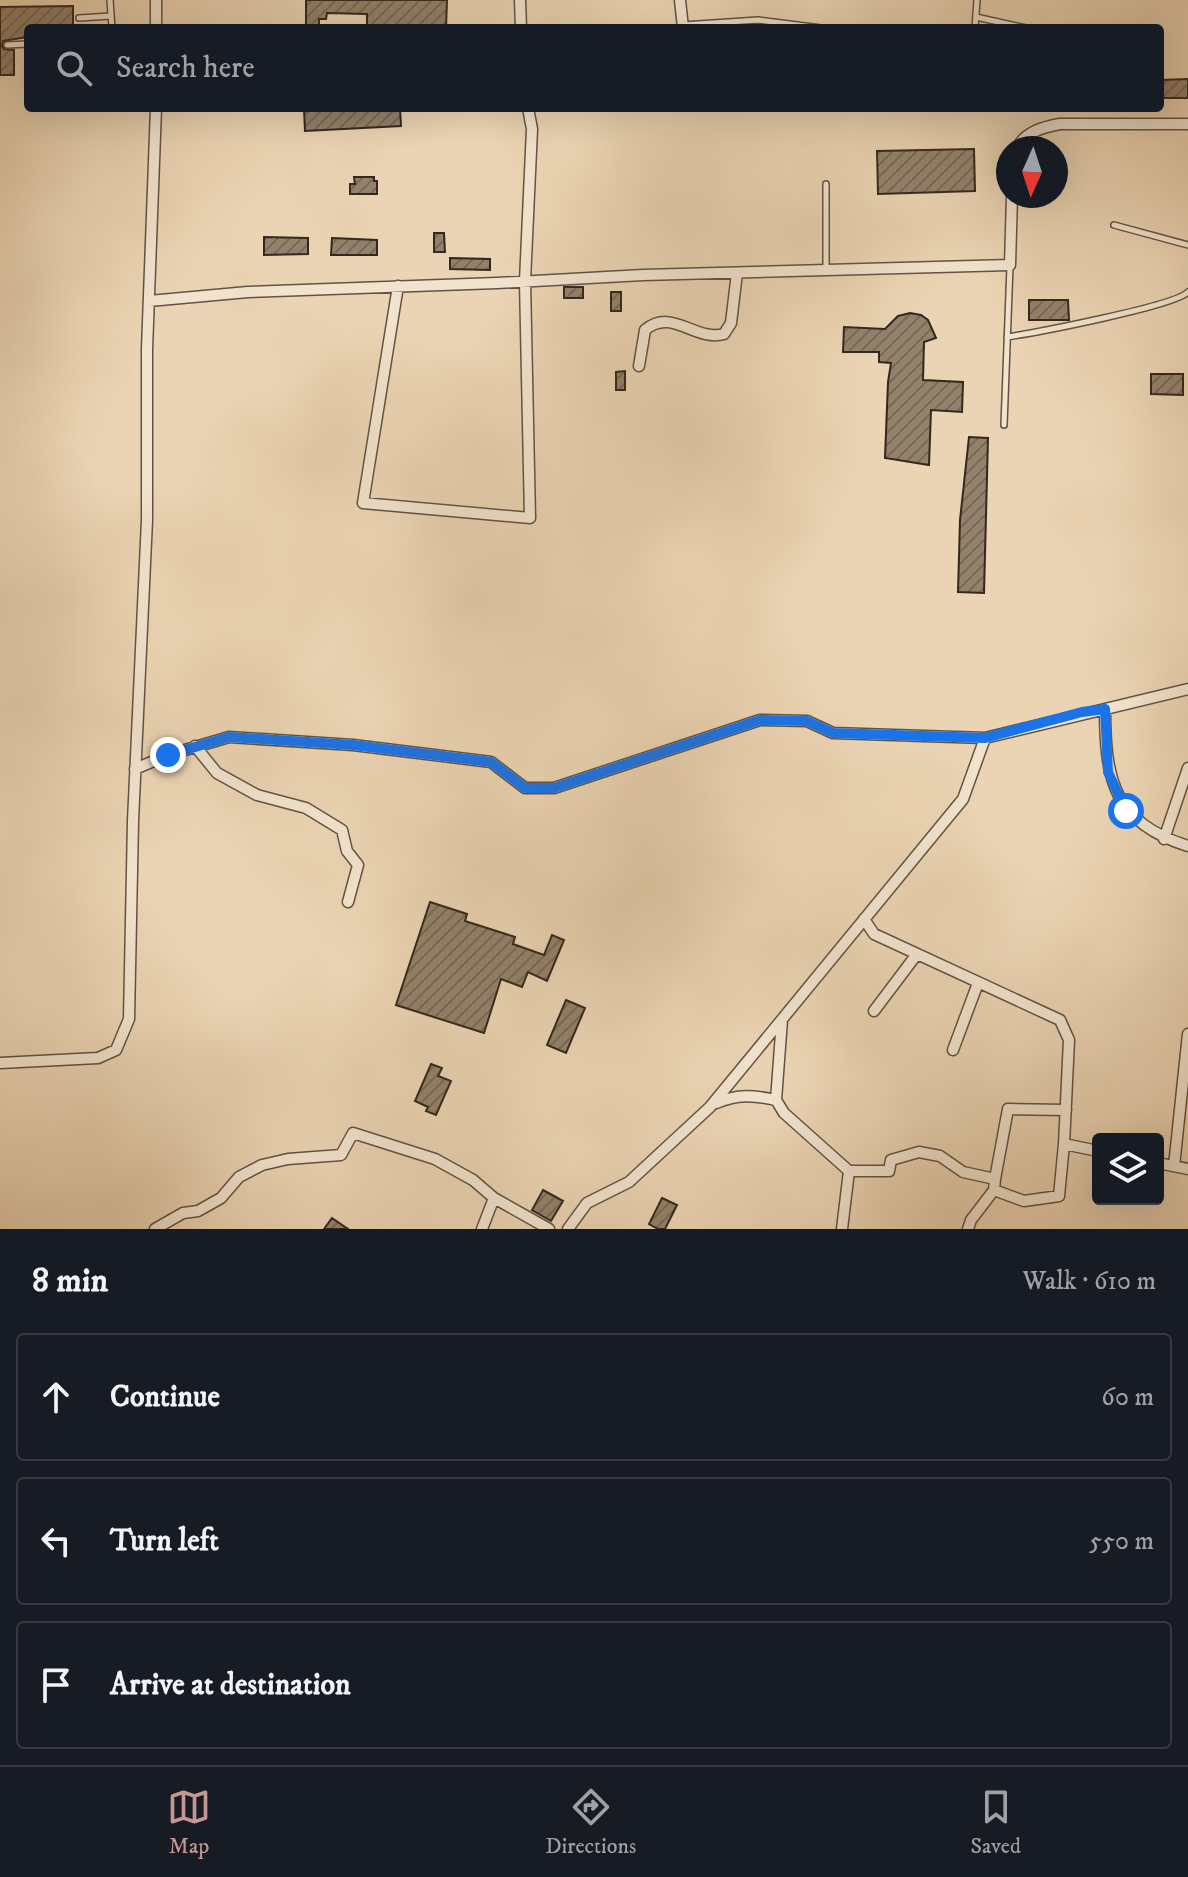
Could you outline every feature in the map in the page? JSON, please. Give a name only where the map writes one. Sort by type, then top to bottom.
[{"type":"street","points":[[156,0],[156,24]]},
{"type":"street","points":[[520,0],[521,24]]},
{"type":"street","points":[[680,0],[683,24]]},
{"type":"street","points":[[0,1063],[98,1058],[116,1050],[129,1019],[135,769],[147,520],[149,301],[156,112]]},
{"type":"street","points":[[398,286],[363,503],[530,518],[525,281],[532,129],[529,112]]},
{"type":"street","points":[[1029,136],[1040,128],[1060,124],[1188,124]]},
{"type":"street","points":[[149,301],[248,292],[1010,265],[1012,208]]},
{"type":"street","points":[[639,366],[645,330],[652,323],[671,321],[701,335],[724,334],[731,323],[737,273]]},
{"type":"street","points":[[135,769],[168,755],[229,737],[353,745],[491,762],[525,788],[554,788],[760,720],[807,721],[833,733],[985,738],[1082,712],[1188,689]]},
{"type":"street","points":[[1105,709],[1108,772],[1126,811],[1164,839],[1188,846]]},
{"type":"street","points":[[568,1229],[587,1203],[629,1182],[713,1104],[963,799],[985,738]]},
{"type":"street","points":[[195,746],[217,773],[257,795],[306,808],[342,830],[347,851],[358,865],[348,902]]},
{"type":"street","points":[[1164,839],[1188,768]]},
{"type":"street","points":[[713,1104],[734,1096],[752,1095],[776,1100],[793,1121],[849,1171],[889,1171],[891,1160],[919,1152],[940,1156],[963,1172],[995,1184],[1024,1201],[1059,1196],[1069,1040],[1060,1020],[874,934],[864,919]]},
{"type":"street","points":[[874,1011],[917,954]]},
{"type":"street","points":[[953,1050],[978,983]]},
{"type":"street","points":[[776,1100],[782,1020]]},
{"type":"street","points":[[1174,1166],[1188,1034]]},
{"type":"street","points":[[968,1229],[995,1184],[1008,1109],[1066,1110]]},
{"type":"street","points":[[155,1229],[183,1213],[198,1211],[221,1198],[239,1177],[262,1165],[288,1159],[341,1155],[353,1133],[435,1159],[549,1229]]},
{"type":"street","points":[[1064,1144],[1092,1150]]},
{"type":"street","points":[[1164,1164],[1188,1169]]},
{"type":"street","points":[[842,1229],[849,1171]]},
{"type":"street","points":[[482,1229],[494,1198]]},
{"type":"lane","points":[[110,0],[112,24]]},
{"type":"lane","points":[[975,24],[977,0]]},
{"type":"lane","points":[[79,18],[111,16]]},
{"type":"lane","points":[[976,17],[1008,24]]},
{"type":"lane","points":[[708,24],[758,20],[790,24]]},
{"type":"lane","points":[[7,45],[24,44]]},
{"type":"lane","points":[[826,184],[826,271]]},
{"type":"lane","points":[[1114,225],[1188,245]]},
{"type":"lane","points":[[1004,425],[1010,265]]},
{"type":"lane","points":[[1007,337],[1056,329],[1166,302],[1184,297],[1188,292]]},
{"type":"building","points":[[306,0],[447,0],[446,24],[367,24],[367,14],[327,13],[326,19],[319,19],[319,24],[306,24]]},
{"type":"building","points":[[73,6],[73,24],[24,24],[24,38],[3,41],[2,46],[14,50],[14,75],[0,75],[0,7]]},
{"type":"building","points":[[1188,79],[1188,98],[1164,98],[1164,80]]},
{"type":"building","points":[[304,112],[400,112],[401,126],[305,131]]},
{"type":"building","points":[[974,149],[975,191],[878,194],[877,151]]},
{"type":"building","points":[[354,177],[374,177],[377,194],[350,194],[350,184],[355,184]]},
{"type":"building","points":[[434,233],[444,233],[445,252],[434,252]]},
{"type":"building","points":[[264,237],[308,238],[308,254],[264,255]]},
{"type":"building","points":[[332,238],[377,240],[377,255],[331,255]]},
{"type":"building","points":[[450,258],[490,259],[490,270],[450,269]]},
{"type":"building","points":[[564,287],[583,287],[583,298],[564,298]]},
{"type":"building","points":[[611,292],[621,292],[621,311],[611,311]]},
{"type":"building","points":[[1029,300],[1068,300],[1069,320],[1029,320]]},
{"type":"building","points":[[910,313],[928,320],[936,338],[924,342],[923,380],[963,382],[962,412],[931,410],[929,465],[885,458],[891,363],[879,362],[879,352],[843,352],[844,327],[885,329],[898,316]]},
{"type":"building","points":[[625,371],[625,390],[616,390],[616,372]]},
{"type":"building","points":[[1151,374],[1183,374],[1183,395],[1151,394]]},
{"type":"building","points":[[969,437],[988,438],[984,593],[958,592],[960,520]]},
{"type":"building","points":[[430,902],[467,914],[465,921],[515,937],[513,944],[544,955],[552,935],[564,940],[547,981],[528,972],[522,987],[501,979],[484,1033],[396,1005]]},
{"type":"building","points":[[566,1000],[585,1008],[566,1053],[547,1045]]},
{"type":"building","points":[[431,1064],[442,1068],[438,1076],[451,1081],[436,1115],[415,1101]]},
{"type":"building","points":[[543,1190],[563,1201],[551,1221],[532,1210]]},
{"type":"building","points":[[662,1198],[677,1205],[665,1229],[658,1229],[649,1224]]},
{"type":"building","points":[[332,1218],[348,1229],[324,1229]]},
{"type":"route","points":[[168,755],[229,737],[353,745],[491,762],[525,788],[554,788],[760,720],[807,721],[833,733],[985,738],[1082,712],[1105,709],[1108,772],[1126,811]]}]
